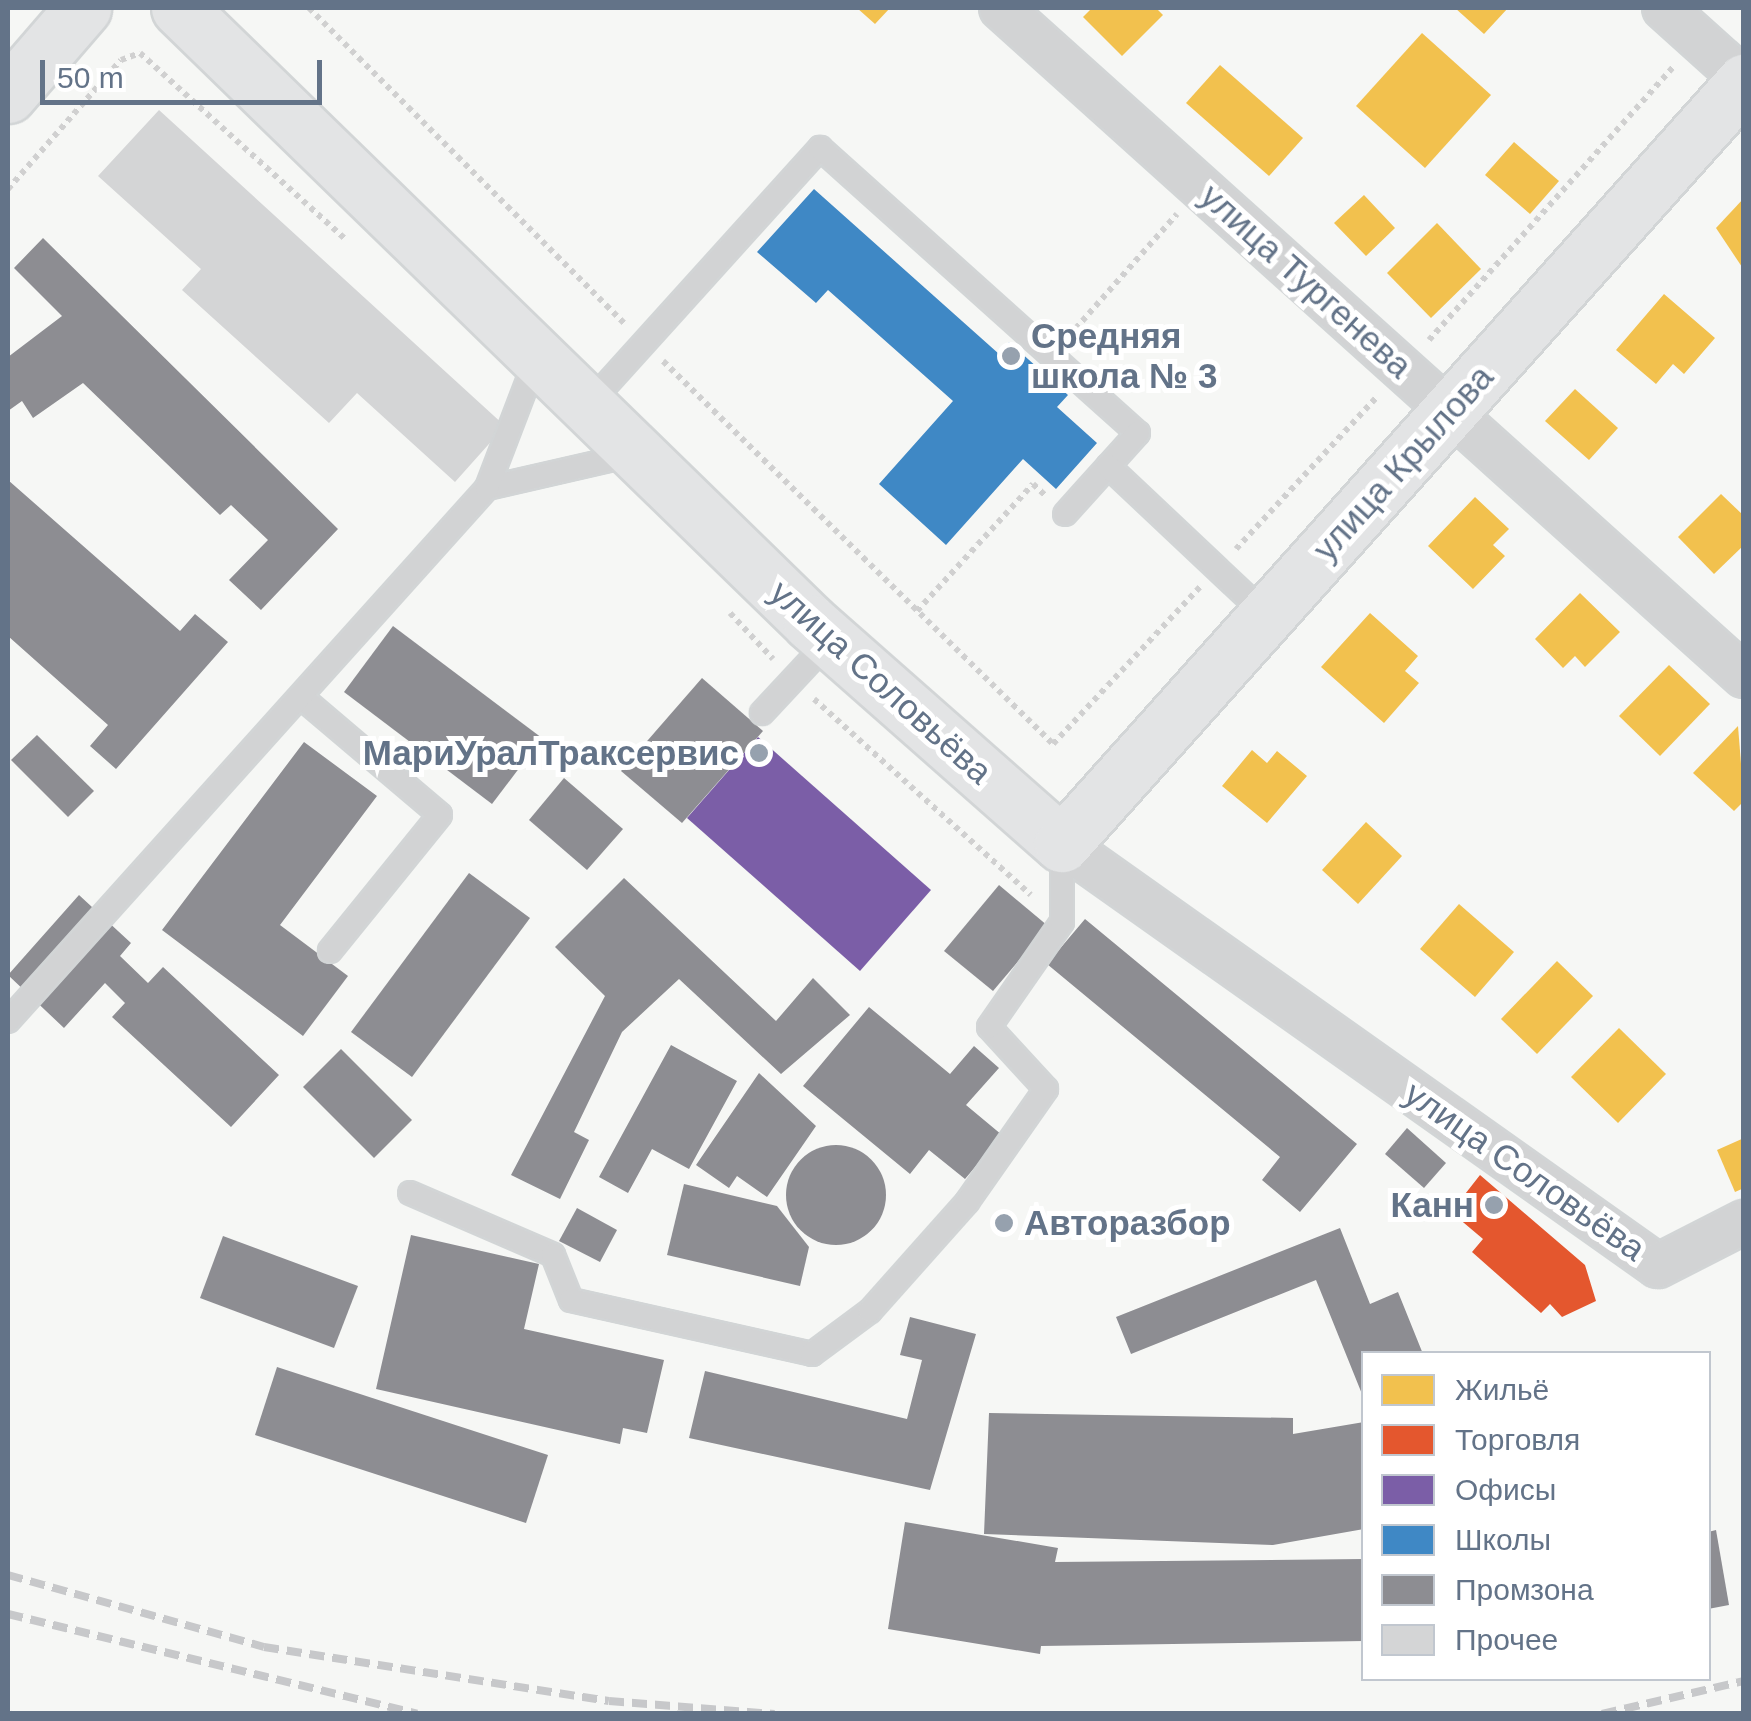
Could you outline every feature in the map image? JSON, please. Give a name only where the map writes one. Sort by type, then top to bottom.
[{"type":"main road","points":[[8,94],[83,8]]},
{"type":"main road","name":"улица Соловьёва","points":[[179,8],[830,640],[1062,844]]},
{"type":"main road","name":"улица Крылова","points":[[1062,844],[1744,81]]},
{"type":"street","name":"улица Тургенева","points":[[1000,8],[1744,676]]},
{"type":"street","points":[[1664,8],[1744,81]]},
{"type":"street","name":"улица Соловьёва","points":[[1062,844],[1658,1266],[1744,1222]]},
{"type":"lane","points":[[588,406],[820,148],[1138,433],[1065,514]]},
{"type":"lane","points":[[8,1021],[488,488],[537,357]]},
{"type":"lane","points":[[488,488],[637,454]]},
{"type":"lane","points":[[1108,466],[1266,615]]},
{"type":"lane","points":[[762,713],[830,640]]},
{"type":"lane","points":[[301,697],[440,815],[330,952]]},
{"type":"lane","points":[[410,1193],[553,1255],[571,1300],[812,1354],[870,1311],[955,1216],[1046,1089],[989,1027],[1062,922],[1062,844]]},
{"type":"path","points":[[8,189],[121,60]]},
{"type":"path","points":[[1065,341],[1201,188]]},
{"type":"path","points":[[917,611],[1032,484],[1065,514]]},
{"type":"building: Жильё","points":[[857,8],[890,8],[875,24]]},
{"type":"building: Жильё","points":[[1092,8],[1156,8],[1163,15],[1122,56],[1083,17]]},
{"type":"building: Жильё","points":[[1455,8],[1508,8],[1484,34]]},
{"type":"building: Жильё","points":[[1422,33],[1491,95],[1425,168],[1356,106]]},
{"type":"building: Жильё","points":[[1220,65],[1303,138],[1269,176],[1186,103]]},
{"type":"building: Жильё","points":[[1514,142],[1559,181],[1530,214],[1485,175]]},
{"type":"building: Жильё","points":[[1364,195],[1395,228],[1366,256],[1334,223]]},
{"type":"building: Жильё","points":[[1744,198],[1744,270],[1716,228]]},
{"type":"building: Жильё","points":[[1437,223],[1481,269],[1431,318],[1387,273]]},
{"type":"building: Жильё","points":[[1664,294],[1715,338],[1684,374],[1673,364],[1656,384],[1616,350]]},
{"type":"building: Жильё","points":[[1575,389],[1618,428],[1589,460],[1545,421]]},
{"type":"building: Жильё","points":[[1721,494],[1744,516],[1744,545],[1714,574],[1678,537]]},
{"type":"building: Жильё","points":[[1475,497],[1509,529],[1493,545],[1505,556],[1473,589],[1428,546]]},
{"type":"building: Жильё","points":[[1580,593],[1620,632],[1585,667],[1575,656],[1563,668],[1535,639]]},
{"type":"building: Жильё","points":[[1370,613],[1418,656],[1405,671],[1419,683],[1384,723],[1321,667]]},
{"type":"building: Жильё","points":[[1669,665],[1710,704],[1660,756],[1619,716]]},
{"type":"building: Жильё","points":[[1738,726],[1744,801],[1734,811],[1693,773]]},
{"type":"building: Жильё","points":[[1252,750],[1267,763],[1277,751],[1307,776],[1267,823],[1222,786]]},
{"type":"building: Жильё","points":[[1366,822],[1402,856],[1358,904],[1322,870]]},
{"type":"building: Жильё","points":[[1459,904],[1514,952],[1475,997],[1420,949]]},
{"type":"building: Жильё","points":[[1557,961],[1593,996],[1537,1054],[1501,1019]]},
{"type":"building: Жильё","points":[[1619,1028],[1666,1074],[1618,1123],[1571,1077]]},
{"type":"building: Жильё","points":[[1744,1138],[1744,1188],[1735,1192],[1717,1150]]},
{"type":"building: Торговля","points":[[1480,1175],[1585,1265],[1596,1301],[1562,1317],[1550,1304],[1541,1313],[1472,1252],[1483,1239],[1451,1212]]},
{"type":"building: Офисы","points":[[758,737],[931,890],[860,971],[687,818]]},
{"type":"building: Школы","points":[[814,189],[999,354],[1009,342],[1068,395],[1057,407],[1097,443],[1056,489],[1023,459],[946,545],[879,484],[953,401],[828,290],[816,303],[757,252]]},
{"type":"building: Промзона","points":[[43,238],[338,529],[261,610],[229,580],[268,540],[231,505],[220,515],[83,383],[33,418],[22,401],[8,411],[8,357],[62,316],[14,268]]},
{"type":"building: Промзона","points":[[8,480],[180,631],[195,614],[228,642],[116,769],[90,746],[108,725],[8,636]]},
{"type":"building: Промзона","points":[[393,626],[542,738],[492,804],[344,692]]},
{"type":"building: Промзона","points":[[702,678],[763,731],[682,823],[621,771]]},
{"type":"building: Промзона","points":[[37,735],[94,791],[68,817],[11,760]]},
{"type":"building: Промзона","points":[[304,742],[377,796],[280,925],[348,976],[303,1036],[162,930]]},
{"type":"building: Промзона","points":[[564,778],[623,829],[587,870],[529,820]]},
{"type":"building: Промзона","points":[[469,873],[530,918],[412,1077],[351,1032]]},
{"type":"building: Промзона","points":[[624,878],[776,1021],[813,978],[850,1015],[781,1074],[679,979],[622,1032],[574,1132],[589,1140],[560,1199],[511,1175],[605,996],[555,947]]},
{"type":"building: Промзона","points":[[999,885],[1048,926],[993,991],[944,951]]},
{"type":"building: Промзона","points":[[79,895],[131,943],[120,956],[148,983],[163,967],[279,1075],[231,1127],[112,1017],[125,1003],[105,983],[64,1028],[8,975]]},
{"type":"building: Промзона","points":[[1085,919],[1357,1144],[1300,1212],[1262,1180],[1280,1157],[1047,964]]},
{"type":"building: Промзона","points":[[869,1007],[950,1074],[974,1046],[999,1068],[966,1105],[1002,1135],[965,1179],[929,1150],[910,1174],[803,1086]]},
{"type":"building: Промзона","points":[[671,1045],[737,1081],[689,1169],[652,1149],[628,1193],[599,1177]]},
{"type":"building: Промзона","points":[[341,1049],[412,1120],[374,1158],[303,1087]]},
{"type":"building: Промзона","points":[[759,1073],[816,1126],[767,1197],[737,1176],[729,1188],[696,1165]]},
{"type":"building: Промзона","points":[[1407,1128],[1446,1163],[1424,1188],[1385,1154]]},
{"type":"building: Промзона","points":[[836,1145],[855,1148],[872,1159],[883,1176],[883,1214],[872,1231],[855,1242],[836,1245],[817,1242],[800,1231],[789,1214],[786,1195],[789,1176],[800,1159],[817,1148]]},
{"type":"building: Промзона","points":[[684,1184],[777,1206],[809,1247],[800,1286],[667,1255]]},
{"type":"building: Промзона","points":[[577,1208],[617,1230],[600,1262],[559,1241]]},
{"type":"building: Промзона","points":[[1340,1228],[1370,1304],[1398,1292],[1422,1351],[1361,1351],[1361,1392],[1316,1280],[1131,1354],[1116,1317]]},
{"type":"building: Промзона","points":[[411,1235],[539,1264],[524,1329],[664,1360],[647,1433],[623,1428],[620,1444],[376,1389]]},
{"type":"building: Промзона","points":[[223,1236],[358,1286],[334,1348],[200,1298]]},
{"type":"building: Промзона","points":[[910,1317],[976,1334],[930,1490],[689,1438],[705,1371],[907,1419],[922,1360],[900,1355]]},
{"type":"building: Промзона","points":[[277,1367],[548,1455],[526,1523],[255,1435]]},
{"type":"building: Промзона","points":[[989,1413],[1293,1418],[1293,1434],[1361,1423],[1361,1530],[1273,1545],[984,1534]]},
{"type":"building: Промзона","points":[[905,1522],[1058,1548],[1055,1562],[1361,1559],[1361,1641],[1041,1646],[1040,1654],[888,1629]]},
{"type":"building: Промзона","points":[[1716,1530],[1729,1605],[1711,1608],[1711,1531]]},
{"type":"building: Прочее","points":[[159,110],[505,426],[455,482],[357,393],[329,423],[182,290],[201,269],[98,176]]},
{"type":"railway","points":[[8,1575],[264,1647],[609,1701],[774,1714]]},
{"type":"railway","points":[[8,1614],[417,1714]]},
{"type":"railway","points":[[1602,1714],[1744,1681]]},
{"type":"place","name":"Средняя школа № 3","points":[[1011,356]]},
{"type":"place","name":"МариУралТраксервис","points":[[759,753]]},
{"type":"place","name":"Канн","points":[[1494,1205]]},
{"type":"place","name":"Авторазбор","points":[[1004,1223]]}]
